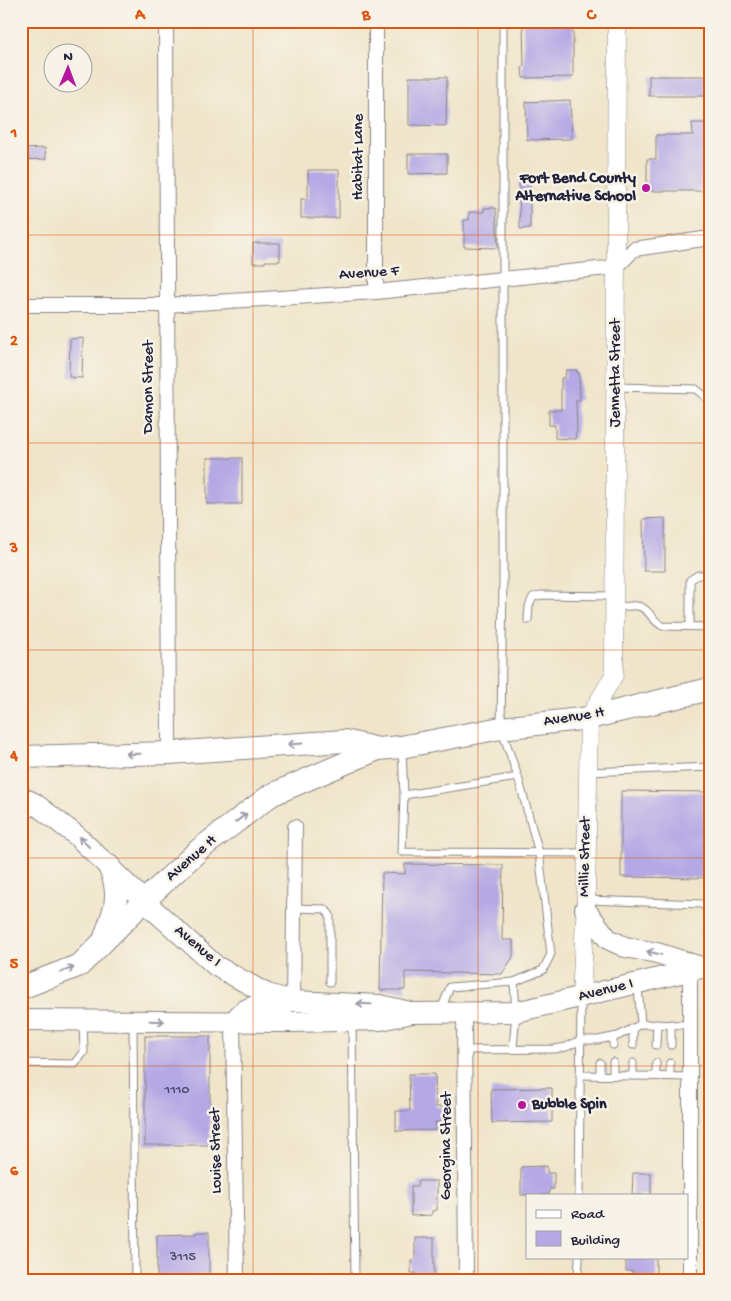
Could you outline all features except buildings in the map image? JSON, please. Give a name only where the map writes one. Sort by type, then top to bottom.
[{"type":"main road","name":"Avenue H","points":[[21,756],[169,753],[344,741],[378,749],[401,747],[501,728],[589,718],[710,690]]},
{"type":"main road","name":"Avenue H","points":[[21,988],[80,965],[144,901],[200,849],[271,795],[378,749]]},
{"type":"main road","name":"Avenue I","points":[[26,806],[78,836],[144,901],[216,966],[267,994],[293,1001],[380,1005],[412,1013]]},
{"type":"main road","points":[[97,948],[104,938],[114,913],[115,880],[109,866]]},
{"type":"main road","points":[[585,904],[608,939],[626,947],[658,953],[700,968]]},
{"type":"main road","name":"Avenue I","points":[[21,1020],[132,1020],[233,1023],[381,1020],[412,1013],[516,1012],[700,968]]},
{"type":"main road","points":[[233,1023],[238,1014],[248,1007],[273,1006],[293,1001]]},
{"type":"street","name":"Damon Street","points":[[166,21],[169,753]]},
{"type":"street","name":"Habitat Lane","points":[[376,21],[376,292]]},
{"type":"street","name":"Jennetta Street","points":[[589,718],[614,674],[617,21]]},
{"type":"street","points":[[617,267],[634,249],[710,238]]},
{"type":"street","name":"Avenue F","points":[[21,305],[166,305],[376,292],[617,267]]},
{"type":"street","name":"Millie Street","points":[[581,997],[589,718]]},
{"type":"street","points":[[293,1001],[295,826]]},
{"type":"street","points":[[690,1280],[690,1025],[700,968]]},
{"type":"street","name":"Georgina Street","points":[[464,1013],[466,1280]]},
{"type":"street","name":"Louise Street","points":[[233,1023],[236,1280]]},
{"type":"lane","points":[[440,1013],[450,987],[514,982],[543,970],[550,954],[539,852],[518,777],[501,728],[503,21]]},
{"type":"lane","points":[[616,387],[696,389],[704,398],[710,401]]},
{"type":"lane","points":[[690,626],[690,580],[698,574],[710,575]]},
{"type":"lane","points":[[528,620],[529,606],[534,597],[541,595],[637,606],[646,609],[656,623],[663,626],[710,627]]},
{"type":"lane","points":[[401,747],[404,795],[402,852],[586,853]]},
{"type":"lane","points":[[588,772],[710,767]]},
{"type":"lane","points":[[404,795],[518,777]]},
{"type":"lane","points":[[585,904],[702,904],[708,910],[710,935]]},
{"type":"lane","points":[[294,908],[325,909],[330,915],[330,982]]},
{"type":"lane","points":[[513,1049],[516,1012],[514,982]]},
{"type":"lane","points":[[638,983],[641,1024]]},
{"type":"lane","points":[[579,1194],[581,997]]},
{"type":"lane","points":[[21,1063],[75,1064],[84,1052],[84,1020]]},
{"type":"lane","points":[[132,1020],[135,1280]]},
{"type":"lane","points":[[352,1021],[355,1280]]},
{"type":"lane","points":[[464,1050],[555,1049],[566,1047],[580,1040],[613,1041],[618,1036],[641,1024],[690,1025]]},
{"type":"lane","points":[[656,1045],[657,1024]]},
{"type":"lane","points":[[671,1024],[671,1045]]},
{"type":"lane","points":[[633,1028],[633,1045]]},
{"type":"lane","points":[[613,1062],[613,1075]]},
{"type":"lane","points":[[600,1063],[600,1075]]},
{"type":"lane","points":[[633,1063],[633,1076]]},
{"type":"lane","points":[[656,1063],[656,1076]]},
{"type":"lane","points":[[670,1063],[670,1076]]},
{"type":"lane","points":[[580,1075],[690,1077]]},
{"type":"lane","points":[[578,1280],[579,1258]]},
{"type":"place","name":"Fort Bend County Alternative School","points":[[646,188]]},
{"type":"place","name":"Bubble Spin","points":[[522,1105]]}]
